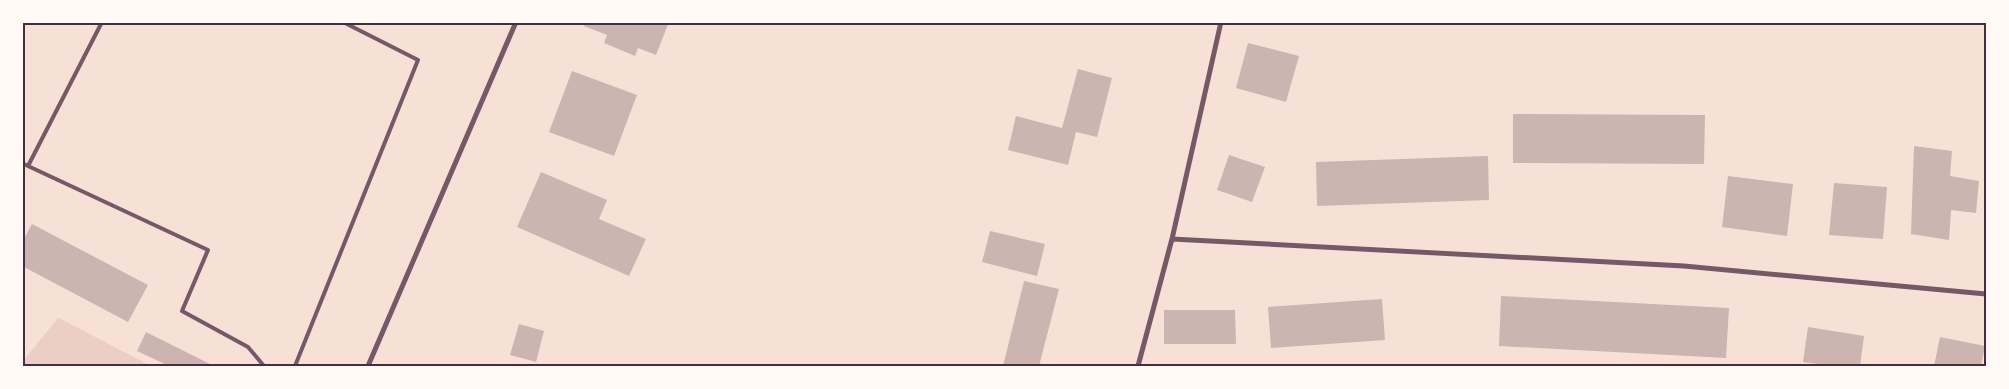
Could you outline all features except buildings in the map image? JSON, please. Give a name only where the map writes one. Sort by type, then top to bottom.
[{"type":"street","points":[[368,366],[516,22]]},
{"type":"street","points":[[1138,366],[1172,239],[1221,22]]},
{"type":"street","points":[[1172,239],[1684,266],[1986,294]]},
{"type":"lane","points":[[28,166],[102,22]]},
{"type":"lane","points":[[295,366],[418,60],[343,22]]},
{"type":"lane","points":[[22,163],[208,250],[182,312],[248,347],[264,366]]},
{"type":"shaded area","points":[[58,318],[151,366],[23,366],[23,361]]}]
